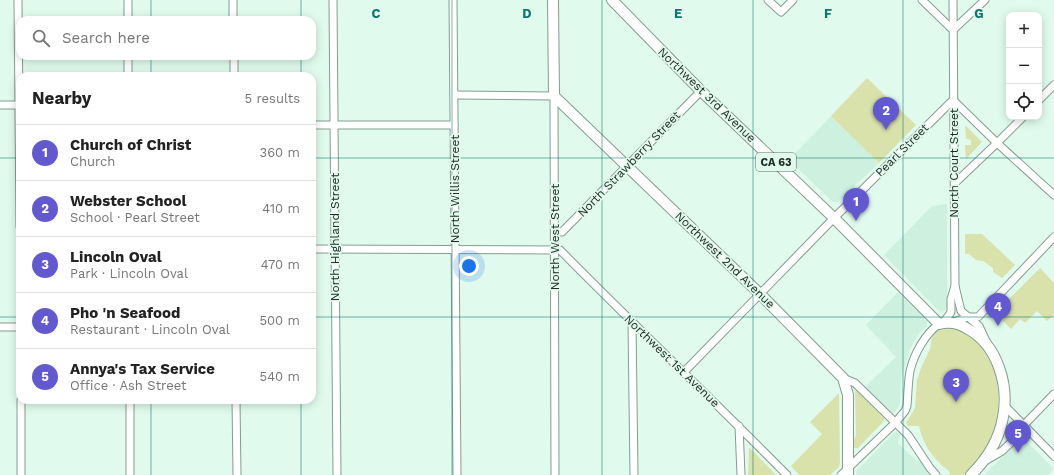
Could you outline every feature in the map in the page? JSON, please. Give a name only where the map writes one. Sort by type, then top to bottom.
[{"type":"main road","name":"North West Street","points":[[553,0],[554,96]]},
{"type":"main road","name":"Northwest 3rd Avenue","points":[[612,0],[701,91],[946,323]]},
{"type":"main road","name":"Northwest 2nd Avenue","points":[[554,96],[760,294],[843,378]]},
{"type":"main road","name":"CA 63","points":[[946,323],[962,325],[977,335],[990,350],[997,363],[1003,383],[1005,406],[998,437],[992,450],[983,463],[970,475]]},
{"type":"main road","points":[[843,378],[848,395],[846,473]]},
{"type":"street","points":[[18,0],[18,16]]},
{"type":"street","points":[[128,0],[128,16]]},
{"type":"street","points":[[233,0],[233,16]]},
{"type":"street","name":"North Highland Street","points":[[333,0],[337,475]]},
{"type":"street","name":"North Willis Street","points":[[453,0],[456,475]]},
{"type":"street","points":[[768,0],[780,12],[793,0]]},
{"type":"street","points":[[922,0],[953,30],[985,0]]},
{"type":"street","name":"North Court Street","points":[[946,323],[951,312],[951,299],[955,286],[953,0]]},
{"type":"street","points":[[19,60],[19,72]]},
{"type":"street","points":[[128,60],[128,72]]},
{"type":"street","points":[[234,60],[234,72]]},
{"type":"street","points":[[1042,97],[1054,85]]},
{"type":"street","name":"North Strawberry Street","points":[[555,232],[562,232],[701,91]]},
{"type":"street","points":[[454,95],[554,96]]},
{"type":"street","name":"North West Street","points":[[554,96],[555,475]]},
{"type":"street","points":[[954,100],[997,143],[1054,195]]},
{"type":"street","name":"Pearl Street","points":[[684,372],[834,218],[954,100]]},
{"type":"street","points":[[0,105],[16,105]]},
{"type":"street","points":[[954,183],[1020,120]]},
{"type":"street","points":[[316,125],[454,125]]},
{"type":"street","points":[[846,473],[905,411],[907,406],[910,370],[913,361],[932,329],[946,323],[968,317],[978,317],[1054,237]]},
{"type":"street","points":[[316,249],[555,250]]},
{"type":"street","name":"Northwest 1st Avenue","points":[[555,250],[560,250],[740,426],[787,475]]},
{"type":"street","points":[[955,286],[961,311],[979,326]]},
{"type":"street","points":[[978,317],[979,326],[990,350]]},
{"type":"street","points":[[632,322],[634,475]]},
{"type":"street","points":[[0,327],[16,327]]},
{"type":"street","name":"Northwest 2nd Avenue","points":[[843,378],[854,383],[908,435],[936,475]]},
{"type":"street","points":[[983,463],[1002,451],[1019,435],[1023,426],[1054,394]]},
{"type":"street","points":[[21,404],[21,475]]},
{"type":"street","points":[[130,404],[130,475]]},
{"type":"street","points":[[236,404],[237,475]]},
{"type":"street","points":[[1005,406],[1054,456]]},
{"type":"street","points":[[740,426],[741,475]]},
{"type":"shaded area","points":[[831,116],[879,163],[838,202],[833,202],[789,160]]},
{"type":"shaded area","points":[[947,204],[947,308],[945,311],[940,312],[884,255],[932,206]]},
{"type":"shaded area","points":[[898,292],[927,321],[927,326],[918,335],[910,349],[901,379],[900,404],[893,413],[889,413],[865,387],[896,357],[866,325]]},
{"type":"shaded area","points":[[895,432],[900,434],[898,443],[918,462],[919,458],[929,475],[856,475],[857,470]]},
{"type":"shaded area","points":[[1022,437],[1054,469],[1048,475],[986,475],[987,472]]},
{"type":"green space","points":[[867,78],[916,125],[879,163],[831,116]]},
{"type":"green space","points":[[965,125],[982,142],[966,159],[965,145],[971,145],[971,140],[966,138]]},
{"type":"green space","points":[[965,234],[982,234],[1015,265],[1002,278],[993,272],[993,268],[983,261],[976,260],[969,254],[965,254]]},
{"type":"green space","points":[[1040,268],[1054,283],[1054,315],[1047,321],[1037,311],[1025,323],[1020,319],[1011,329],[995,313]]},
{"type":"green space","points":[[956,327],[965,331],[981,345],[994,370],[997,384],[998,412],[991,438],[982,453],[964,475],[950,475],[949,471],[938,462],[926,445],[919,426],[908,426],[906,423],[915,408],[917,380],[930,349],[932,337],[940,328]]},
{"type":"green space","points":[[856,390],[884,418],[884,421],[858,448],[854,447],[856,435]]},
{"type":"green space","points":[[839,393],[839,467],[830,475],[799,475],[791,466],[822,434],[810,422]]},
{"type":"green space","points":[[750,448],[776,475],[748,475]]},
{"type":"place","name":"Webster School","points":[[886,130]]},
{"type":"place","name":"Church of Christ","points":[[856,221]]},
{"type":"place","name":"Pho 'n Seafood","points":[[998,326]]},
{"type":"place","name":"Lincoln Oval","points":[[956,402]]},
{"type":"place","name":"Annya's Tax Service","points":[[1018,453]]}]
